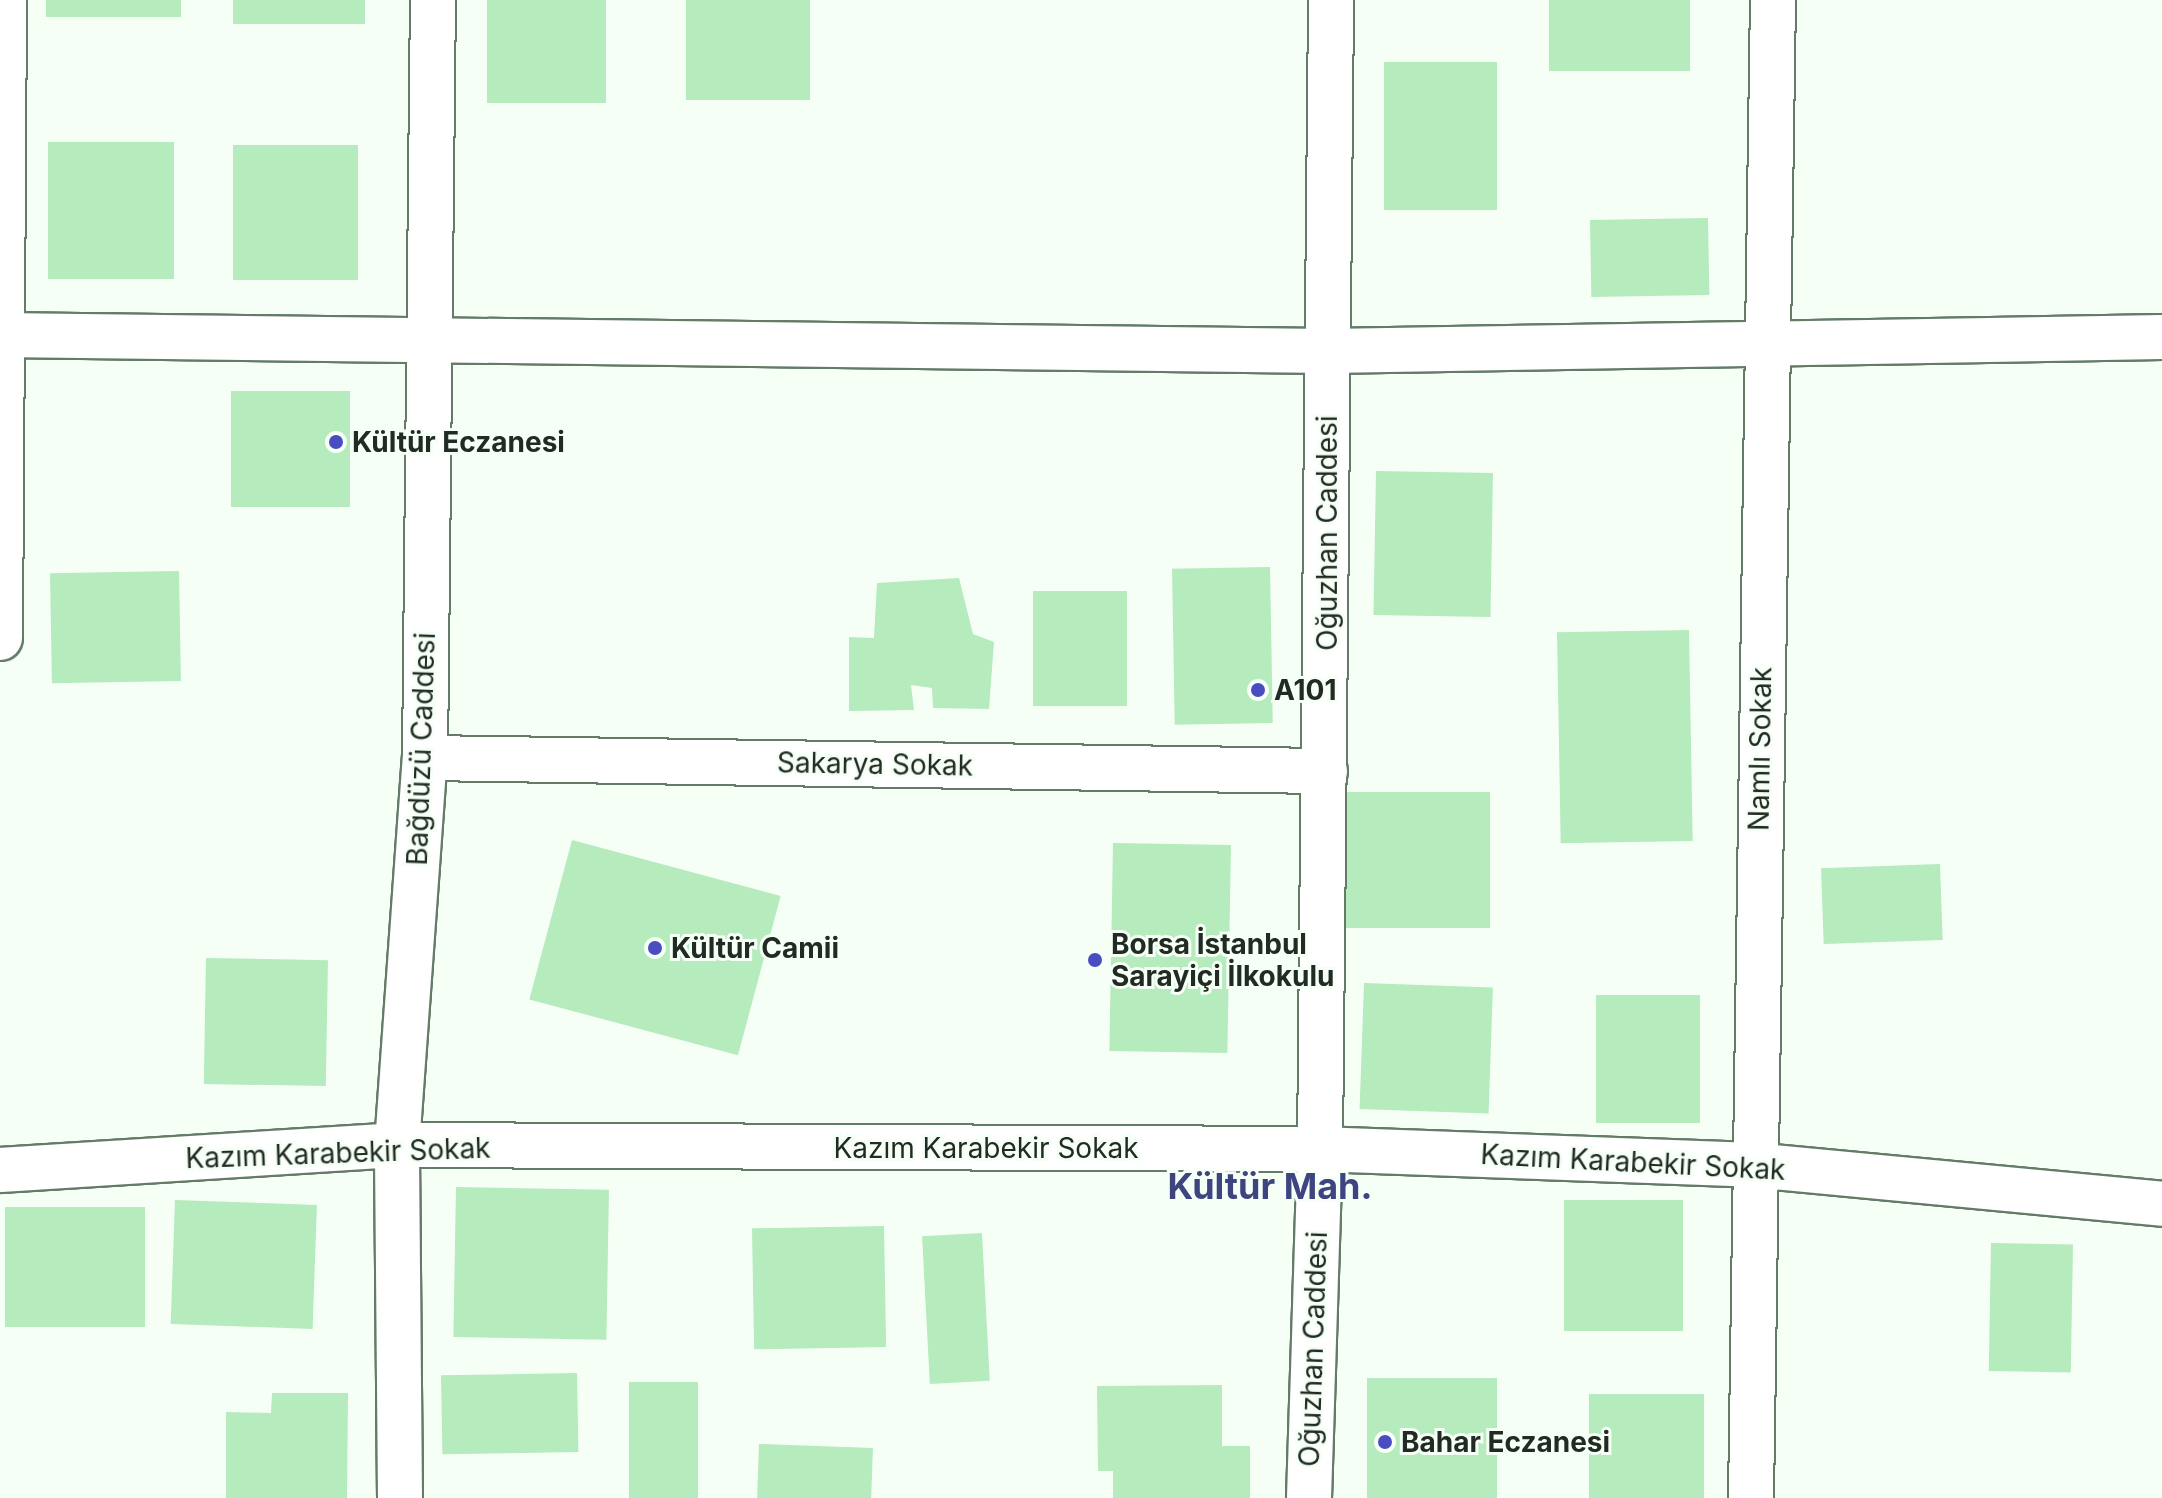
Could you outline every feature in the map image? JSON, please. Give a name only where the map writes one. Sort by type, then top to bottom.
[{"type":"street","points":[[0,638],[4,0]]},
{"type":"street","name":"Bağdüzü Caddesi","points":[[400,1498],[397,1145],[425,758],[433,0]]},
{"type":"street","name":"Oğuzhan Caddesi","points":[[1309,1498],[1320,1149],[1331,0]]},
{"type":"street","name":"Namlı Sokak","points":[[1751,1498],[1752,1165],[1773,0]]},
{"type":"street","points":[[2,335],[1328,351],[1768,348],[2162,337]]},
{"type":"street","name":"Sakarya Sokak","points":[[425,758],[1325,771]]},
{"type":"street","name":"Kazım Karabekir Sokak","points":[[0,1170],[397,1145],[1320,1149],[1752,1165],[2162,1204]]},
{"type":"building","points":[[46,0],[181,0],[181,17],[46,17]]},
{"type":"building","points":[[233,0],[365,0],[365,24],[233,24]]},
{"type":"building","points":[[487,0],[606,0],[606,103],[487,103]]},
{"type":"building","points":[[686,0],[810,0],[810,100],[686,100]]},
{"type":"building","points":[[1549,0],[1690,0],[1690,71],[1549,71]]},
{"type":"building","points":[[1384,62],[1497,62],[1497,210],[1384,210]]},
{"type":"building","points":[[48,142],[174,142],[174,279],[48,279]]},
{"type":"building","points":[[233,145],[358,145],[358,280],[233,280]]},
{"type":"building","points":[[1708,218],[1709,295],[1591,297],[1590,220]]},
{"type":"building","points":[[231,391],[350,391],[350,507],[231,507]]},
{"type":"building","points":[[1376,471],[1493,473],[1490,617],[1373,615]]},
{"type":"building","points":[[1270,567],[1273,723],[1175,725],[1172,569]]},
{"type":"building","points":[[179,571],[181,681],[52,683],[50,573]]},
{"type":"building","points":[[959,578],[973,634],[994,642],[989,709],[933,708],[932,688],[911,685],[914,710],[849,711],[849,637],[874,638],[877,583]]},
{"type":"building","points":[[1033,591],[1127,591],[1127,706],[1033,706]]},
{"type":"building","points":[[1689,630],[1693,841],[1561,843],[1557,632]]},
{"type":"building","points":[[1341,792],[1490,792],[1490,928],[1341,928]]},
{"type":"building","name":"Kültür Camii","points":[[572,840],[781,896],[738,1055],[529,999]]},
{"type":"building","points":[[1113,843],[1231,845],[1227,1053],[1109,1051]]},
{"type":"building","points":[[1940,864],[1943,940],[1824,944],[1821,868]]},
{"type":"building","points":[[206,958],[328,960],[326,1086],[204,1084]]},
{"type":"building","points":[[1364,983],[1493,988],[1489,1113],[1360,1109]]},
{"type":"building","points":[[1596,995],[1700,995],[1700,1123],[1596,1123]]},
{"type":"building","points":[[456,1187],[609,1190],[606,1340],[453,1337]]},
{"type":"building","points":[[175,1200],[317,1205],[313,1329],[171,1324]]},
{"type":"building","points":[[1564,1200],[1683,1200],[1683,1331],[1564,1331]]},
{"type":"building","points":[[5,1207],[145,1207],[145,1327],[5,1327]]},
{"type":"building","points":[[884,1226],[886,1347],[754,1349],[752,1228]]},
{"type":"building","points":[[982,1233],[990,1381],[930,1384],[922,1236]]},
{"type":"building","points":[[1991,1243],[2073,1244],[2071,1372],[1989,1371]]},
{"type":"building","points":[[577,1373],[578,1452],[442,1454],[441,1375]]},
{"type":"building","points":[[1367,1378],[1497,1378],[1497,1498],[1367,1498]]},
{"type":"building","points":[[629,1382],[698,1382],[698,1498],[629,1498]]},
{"type":"building","points":[[1222,1385],[1222,1446],[1250,1446],[1250,1498],[1113,1498],[1113,1471],[1098,1471],[1097,1386]]},
{"type":"building","points":[[272,1393],[348,1393],[347,1498],[226,1498],[226,1412],[271,1413]]},
{"type":"building","points":[[1589,1394],[1704,1394],[1704,1498],[1589,1498]]},
{"type":"building","points":[[759,1444],[873,1448],[871,1498],[757,1498]]},
{"type":"place","name":"Kültür Eczanesi","points":[[336,442]]},
{"type":"place","name":"A101","points":[[1258,690]]},
{"type":"place","name":"Kültür Camii","points":[[655,948]]},
{"type":"place","name":"Borsa İstanbul Sarayiçi İlkokulu","points":[[1095,960]]},
{"type":"place","name":"Bahar Eczanesi","points":[[1385,1442]]},
{"type":"district","name":"Kültür Mah.","points":[[1270,1187]]}]
